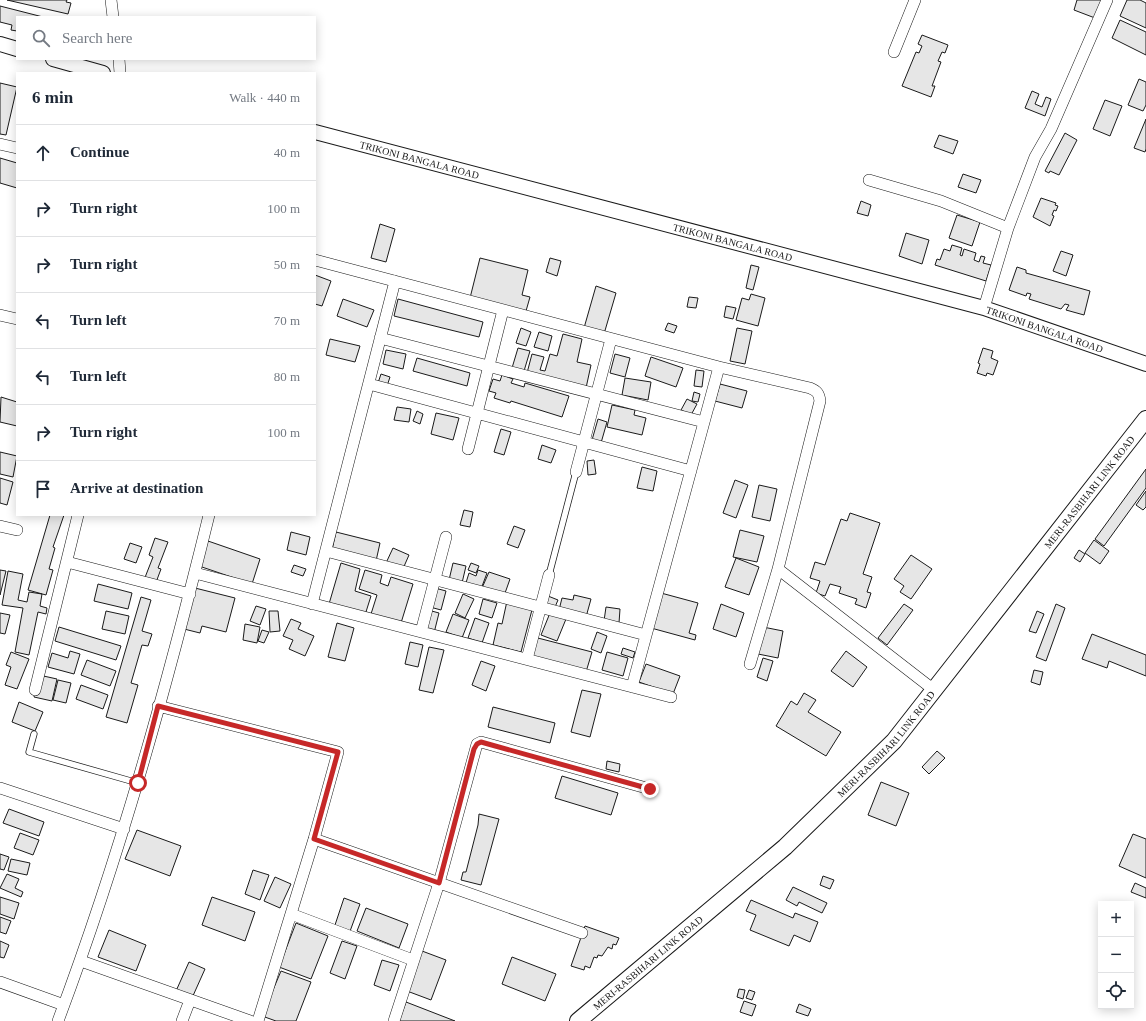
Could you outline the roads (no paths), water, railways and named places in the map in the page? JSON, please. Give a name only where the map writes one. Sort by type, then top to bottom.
[{"type":"main road","name":"MERI-RASBIHARI LINK ROAD","points":[[578,1021],[785,847],[894,741],[1146,419]]},
{"type":"street","points":[[111,0],[113,16]]},
{"type":"street","points":[[894,52],[915,0]]},
{"type":"street","points":[[984,308],[1008,228],[1035,157],[1051,129],[1107,0]]},
{"type":"street","points":[[0,44],[16,49]]},
{"type":"street","points":[[57,60],[99,72]]},
{"type":"street","points":[[118,60],[120,72]]},
{"type":"street","name":"TRIKONI BANGALA ROAD","points":[[316,132],[984,308],[1146,364]]},
{"type":"street","points":[[0,144],[16,148]]},
{"type":"street","points":[[869,180],[941,201],[1008,228]]},
{"type":"street","points":[[316,260],[719,368],[810,388],[820,395],[820,401],[778,569],[750,664]]},
{"type":"street","points":[[312,604],[395,281]]},
{"type":"street","points":[[468,449],[503,310]]},
{"type":"street","points":[[0,315],[16,319]]},
{"type":"street","points":[[380,338],[704,422]]},
{"type":"street","points":[[576,472],[611,339]]},
{"type":"street","points":[[632,687],[719,368]]},
{"type":"street","points":[[368,384],[691,471]]},
{"type":"street","points":[[35,690],[78,516]]},
{"type":"street","points":[[58,1021],[81,960],[138,783],[190,594],[209,516]]},
{"type":"street","points":[[0,526],[17,530]]},
{"type":"street","points":[[421,632],[446,537]]},
{"type":"street","points":[[326,551],[646,635]]},
{"type":"street","points":[[67,562],[190,594]]},
{"type":"street","points":[[778,569],[934,690]]},
{"type":"street","points":[[195,573],[671,697]]},
{"type":"street","points":[[527,659],[549,575]]},
{"type":"street","points":[[158,706],[338,752],[314,839],[258,1021]]},
{"type":"street","points":[[394,1021],[439,883],[474,749],[477,744],[481,742],[650,789]]},
{"type":"street","points":[[0,788],[124,829]]},
{"type":"street","points":[[314,839],[582,933]]},
{"type":"street","points":[[291,914],[413,960]]},
{"type":"street","points":[[81,960],[250,1021]]},
{"type":"street","points":[[0,982],[64,1005]]},
{"type":"street","points":[[182,1021],[190,1000]]},
{"type":"lane","points":[[549,575],[576,472]]},
{"type":"lane","points":[[34,734],[29,752],[138,783]]}]
